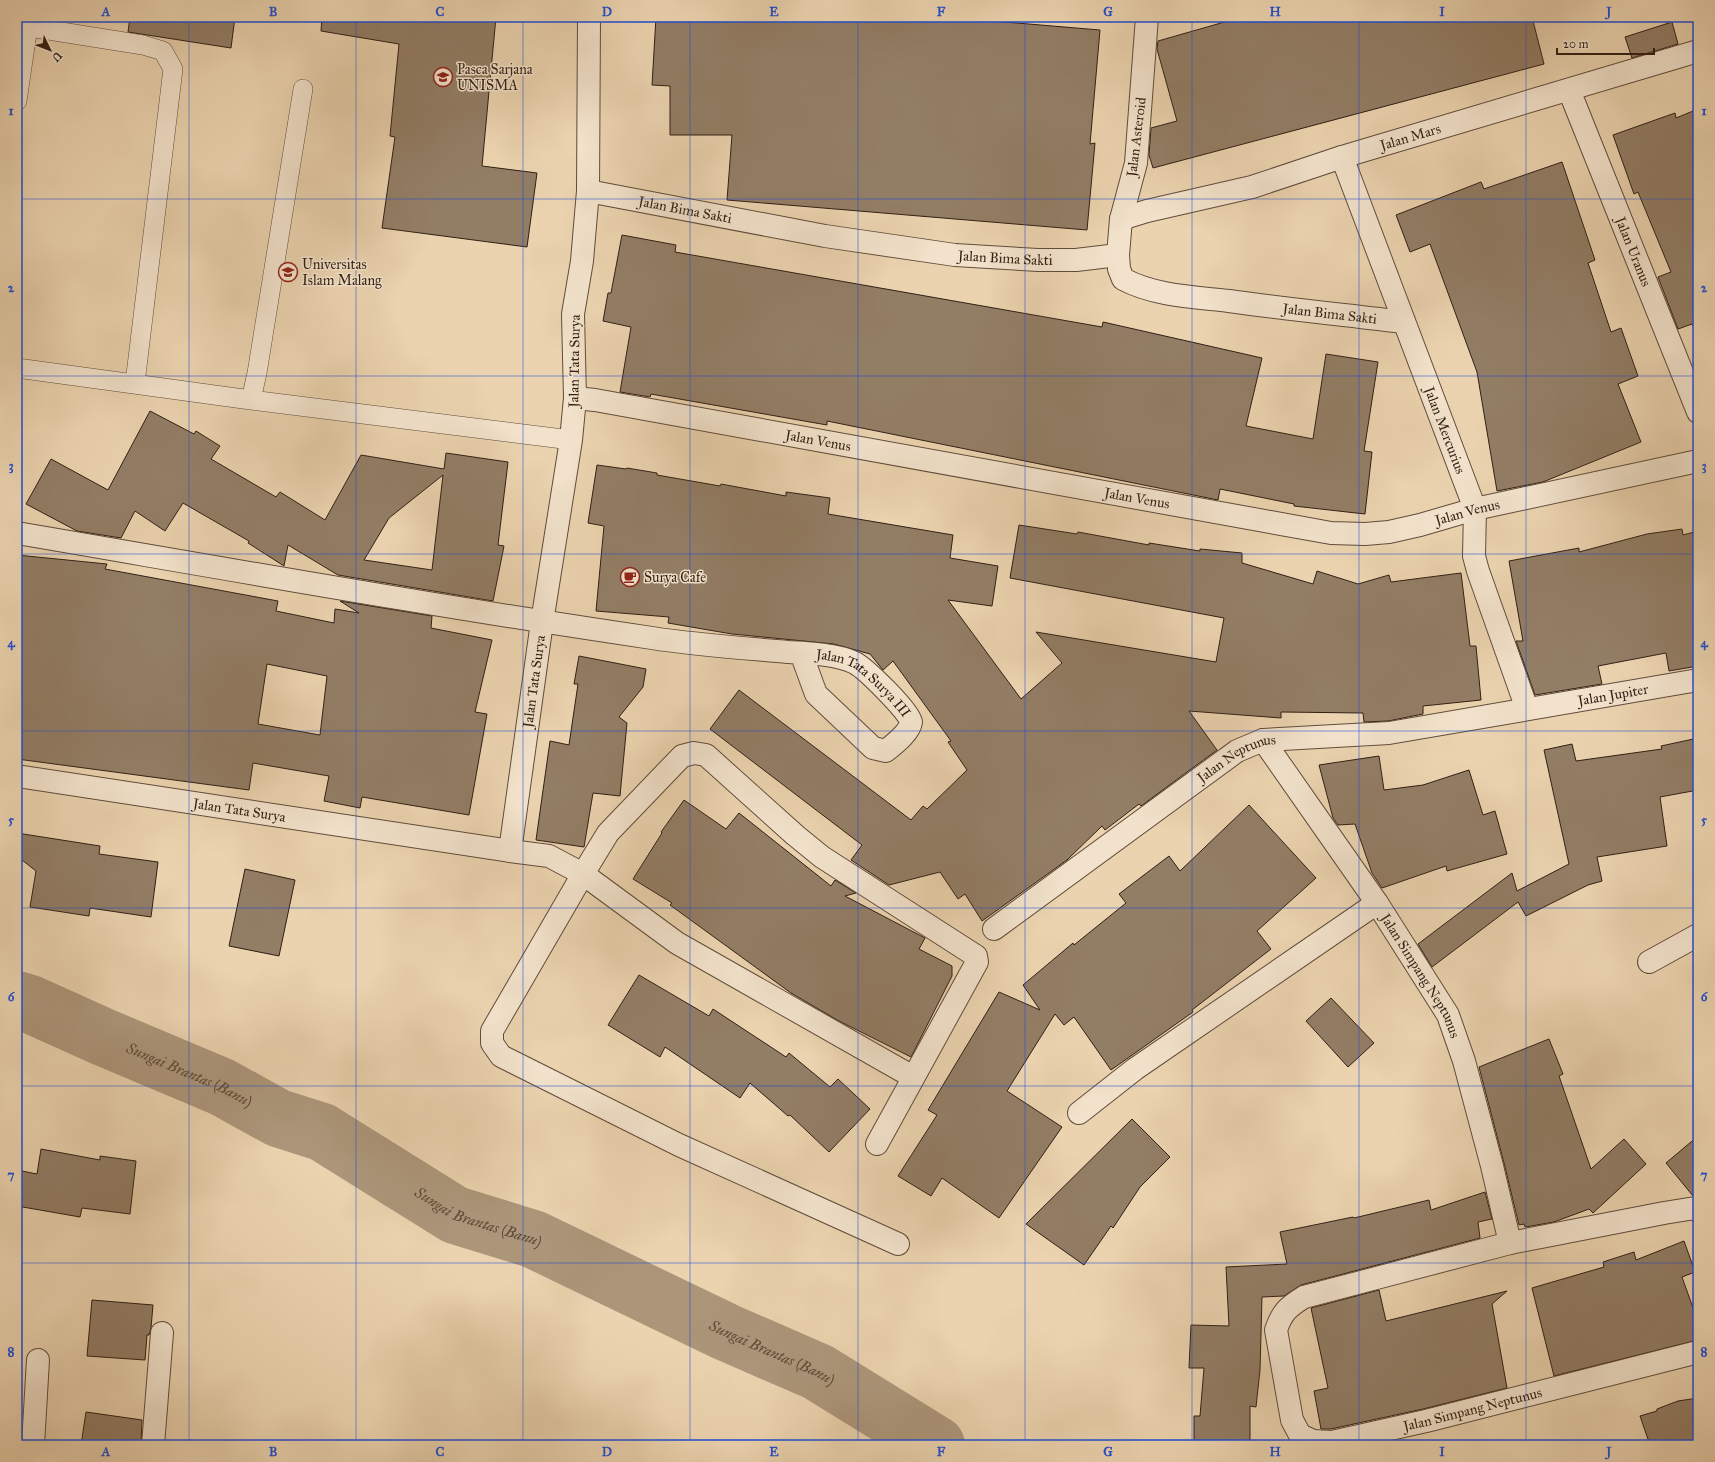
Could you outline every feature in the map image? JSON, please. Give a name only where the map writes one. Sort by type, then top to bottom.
[{"type":"street","name":"Jalan Tata Surya","points":[[17,776],[510,851],[542,622],[571,440],[575,398],[574,314],[582,261],[588,191],[589,17]]},
{"type":"street","name":"Jalan Asteroid","points":[[1118,256],[1121,219],[1136,163],[1147,17]]},
{"type":"street","name":"Jalan Mars","points":[[1121,219],[1252,187],[1342,157],[1698,51]]},
{"type":"street","name":"Jalan Uranus","points":[[1569,90],[1698,412]]},
{"type":"street","name":"Jalan Mercurius","points":[[1342,157],[1475,509],[1474,556],[1527,708]]},
{"type":"street","name":"Jalan Bima Sakti","points":[[588,191],[825,236],[955,255],[1038,260],[1076,260],[1118,256],[1119,270],[1123,278],[1136,286],[1147,289],[1230,302],[1404,322]]},
{"type":"street","name":"Jalan Venus","points":[[575,398],[1331,533],[1365,534],[1389,532],[1420,525],[1475,509],[1698,461]]},
{"type":"street","name":"Jalan Tata Surya III","points":[[17,533],[542,622],[672,641],[801,653],[840,658],[856,663],[874,678],[907,712],[911,718],[910,725],[906,731],[886,751],[873,748],[816,694],[801,653]]},
{"type":"street","name":"Jalan Jupiter","points":[[1527,708],[1698,680]]},
{"type":"street","name":"Jalan Neptunus","points":[[994,929],[1237,751],[1263,740],[1389,733],[1527,708]]},
{"type":"street","name":"Jalan Simpang Neptunus","points":[[1263,740],[1377,903],[1448,1015],[1464,1060],[1492,1166],[1510,1243]]},
{"type":"street","points":[[878,1144],[913,1077],[977,962],[976,956],[822,857],[795,835],[706,755],[694,753],[682,756],[608,833],[492,1030],[492,1043],[501,1056],[679,1145],[898,1244]]},
{"type":"street","points":[[510,851],[549,856],[583,874],[677,942],[913,1077]]},
{"type":"street","points":[[1079,1113],[1135,1069],[1377,903]]},
{"type":"street","points":[[1649,962],[1698,935]]},
{"type":"street","name":"Jalan Simpang Neptunus","points":[[1698,1211],[1695,1208],[1664,1213],[1510,1243],[1304,1297],[1289,1306],[1280,1316],[1276,1330],[1292,1420],[1300,1435],[1313,1441],[1332,1442],[1426,1421],[1698,1352]]},
{"type":"street","points":[[152,1445],[162,1333]]},
{"type":"street","points":[[34,1445],[38,1360]]},
{"type":"lane","points":[[17,101],[23,26],[143,45],[163,50],[174,69],[135,383]]},
{"type":"lane","points":[[251,400],[303,88]]},
{"type":"lane","points":[[17,368],[251,400],[571,440]]},
{"type":"building","points":[[130,17],[235,17],[231,48],[128,32]]},
{"type":"building","points":[[322,17],[496,17],[482,166],[537,173],[527,247],[382,228],[395,137],[390,136],[399,44],[321,31]]},
{"type":"building","points":[[656,17],[945,17],[1100,30],[1090,144],[1095,143],[1087,230],[727,200],[732,135],[670,135],[670,86],[652,85]]},
{"type":"building","points":[[1242,17],[1532,17],[1544,64],[1153,168],[1149,155],[1151,128],[1177,121],[1157,49],[1158,41]]},
{"type":"building","points":[[1672,22],[1678,44],[1632,58],[1625,37]]},
{"type":"building","points":[[1698,109],[1697,336],[1692,324],[1678,329],[1658,277],[1671,272],[1638,192],[1634,194],[1613,135],[1675,113],[1676,118]]},
{"type":"building","points":[[1562,162],[1595,260],[1588,263],[1611,332],[1621,328],[1638,376],[1618,384],[1641,442],[1543,482],[1497,491],[1477,372],[1430,244],[1410,252],[1396,215],[1481,182],[1484,189]]},
{"type":"building","points":[[622,235],[676,245],[675,252],[1102,327],[1103,322],[1262,358],[1246,426],[1313,439],[1326,354],[1378,362],[1364,451],[1372,452],[1365,514],[1294,506],[1294,504],[1220,489],[1218,500],[827,421],[827,425],[651,394],[650,397],[620,392],[631,327],[603,321],[608,293],[611,293]]},
{"type":"building","points":[[150,411],[194,434],[196,431],[220,446],[211,459],[276,497],[280,492],[325,520],[361,455],[444,469],[446,453],[508,462],[498,545],[504,546],[493,601],[338,575],[288,545],[284,566],[248,543],[249,541],[183,503],[165,531],[135,511],[121,538],[77,531],[26,504],[51,459],[108,490]],"holes":[[[443,475],[432,570],[364,560],[389,518]]]},
{"type":"building","points":[[597,465],[627,468],[657,473],[657,475],[720,486],[721,484],[786,496],[786,492],[830,498],[828,514],[953,535],[950,558],[998,566],[992,606],[948,600],[1021,699],[1062,663],[1036,632],[1216,662],[1224,618],[1010,578],[1019,525],[1077,534],[1078,532],[1149,545],[1149,543],[1200,551],[1200,549],[1242,553],[1242,563],[1313,584],[1317,571],[1358,584],[1389,575],[1391,582],[1461,573],[1470,646],[1476,646],[1481,700],[1423,706],[1423,714],[1388,721],[1364,722],[1363,713],[1281,712],[1281,718],[1189,711],[1217,750],[1141,806],[1139,804],[1105,830],[1102,826],[1067,860],[982,921],[965,894],[958,899],[940,872],[889,885],[851,860],[862,845],[710,729],[739,690],[911,820],[923,806],[927,809],[967,770],[948,742],[951,741],[893,661],[883,670],[870,654],[834,644],[732,634],[668,623],[669,617],[596,611],[604,526],[588,523]]},
{"type":"building","points":[[1682,529],[1683,535],[1698,531],[1698,666],[1669,671],[1666,653],[1598,666],[1602,684],[1535,695],[1516,641],[1523,641],[1509,561],[1579,548],[1579,552],[1647,534]]},
{"type":"building","points":[[17,555],[107,564],[105,569],[278,601],[276,611],[334,623],[335,609],[359,613],[340,601],[432,616],[431,628],[492,640],[475,712],[487,714],[469,815],[362,797],[360,808],[324,801],[329,776],[253,763],[249,790],[17,759]],"holes":[[[267,664],[327,676],[320,735],[258,724]]]},
{"type":"building","points":[[579,656],[646,669],[643,687],[619,717],[627,723],[620,796],[593,793],[584,847],[536,840],[550,741],[569,745],[578,684],[574,684]]},
{"type":"building","points":[[1698,738],[1698,790],[1660,797],[1667,846],[1597,857],[1602,881],[1588,885],[1526,916],[1518,902],[1432,967],[1418,944],[1512,873],[1517,891],[1569,864],[1544,750],[1572,744],[1576,761],[1662,749],[1661,746]]},
{"type":"building","points":[[1379,756],[1384,790],[1423,785],[1469,770],[1483,815],[1495,811],[1507,854],[1447,871],[1446,866],[1382,888],[1372,873],[1355,824],[1338,825],[1333,818],[1319,765]]},
{"type":"building","points":[[684,800],[726,829],[739,813],[831,886],[835,880],[856,893],[845,896],[925,938],[919,949],[952,966],[952,976],[911,1057],[839,1021],[791,993],[670,905],[672,903],[633,879],[662,833],[661,832]]},
{"type":"building","points":[[1249,805],[1316,878],[1257,931],[1271,949],[1192,1010],[1193,1012],[1111,1070],[1074,1017],[1064,1025],[1055,1014],[1007,1091],[1062,1127],[999,1218],[942,1178],[931,1196],[898,1176],[937,1115],[928,1110],[999,992],[1040,1010],[1023,985],[1073,943],[1074,945],[1126,903],[1119,894],[1169,856],[1180,871]]},
{"type":"building","points":[[17,833],[100,846],[99,854],[158,862],[151,917],[90,908],[89,916],[30,907],[36,871],[17,856]]},
{"type":"building","points":[[245,869],[295,880],[279,956],[229,946]]},
{"type":"building","points":[[639,975],[709,1016],[713,1009],[786,1057],[789,1053],[830,1087],[838,1079],[870,1109],[829,1152],[790,1115],[788,1116],[750,1083],[740,1098],[665,1047],[660,1057],[608,1025]]},
{"type":"building","points":[[1331,998],[1374,1043],[1348,1067],[1306,1021]]},
{"type":"building","points":[[1549,1039],[1563,1074],[1559,1076],[1591,1169],[1624,1139],[1646,1164],[1593,1213],[1589,1209],[1554,1222],[1525,1227],[1524,1224],[1519,1225],[1479,1067]]},
{"type":"building","points":[[1132,1119],[1170,1157],[1140,1187],[1113,1228],[1111,1226],[1084,1265],[1026,1224]]},
{"type":"building","points":[[1698,1136],[1698,1196],[1693,1196],[1666,1163]]},
{"type":"building","points":[[41,1149],[100,1160],[100,1156],[136,1161],[130,1214],[82,1208],[80,1217],[17,1206],[17,1170],[37,1174]]},
{"type":"building","points":[[1485,1192],[1492,1219],[1478,1222],[1480,1238],[1301,1285],[1284,1296],[1262,1297],[1260,1370],[1256,1407],[1250,1406],[1250,1445],[1194,1445],[1194,1416],[1200,1416],[1204,1368],[1189,1368],[1191,1325],[1229,1326],[1226,1267],[1287,1264],[1280,1232],[1354,1218],[1429,1200],[1431,1210]]},
{"type":"building","points":[[1684,1241],[1695,1272],[1682,1277],[1698,1322],[1698,1340],[1554,1376],[1532,1288],[1604,1267],[1603,1262],[1634,1252],[1636,1260]]},
{"type":"building","points":[[1379,1290],[1386,1321],[1507,1291],[1492,1304],[1507,1388],[1423,1409],[1331,1429],[1321,1429],[1314,1391],[1328,1388],[1311,1308]]},
{"type":"building","points":[[92,1300],[153,1305],[151,1328],[149,1335],[147,1335],[145,1360],[87,1356]]},
{"type":"building","points":[[1698,1398],[1698,1445],[1650,1445],[1640,1416],[1657,1411],[1657,1409],[1678,1401]]},
{"type":"building","points":[[86,1412],[142,1420],[141,1445],[81,1445]]},
{"type":"waterway","name":"Sungai Brantas (Banu)","points":[[17,1000],[30,1004],[222,1087],[278,1118],[322,1132],[455,1215],[533,1239],[726,1332],[818,1372],[936,1445]]},
{"type":"place","name":"Pasca Sarjana UNISMA","points":[[443,77]]},
{"type":"place","name":"Universitas Islam Malang","points":[[288,272]]},
{"type":"place","name":"Surya Cafe","points":[[630,577]]}]
